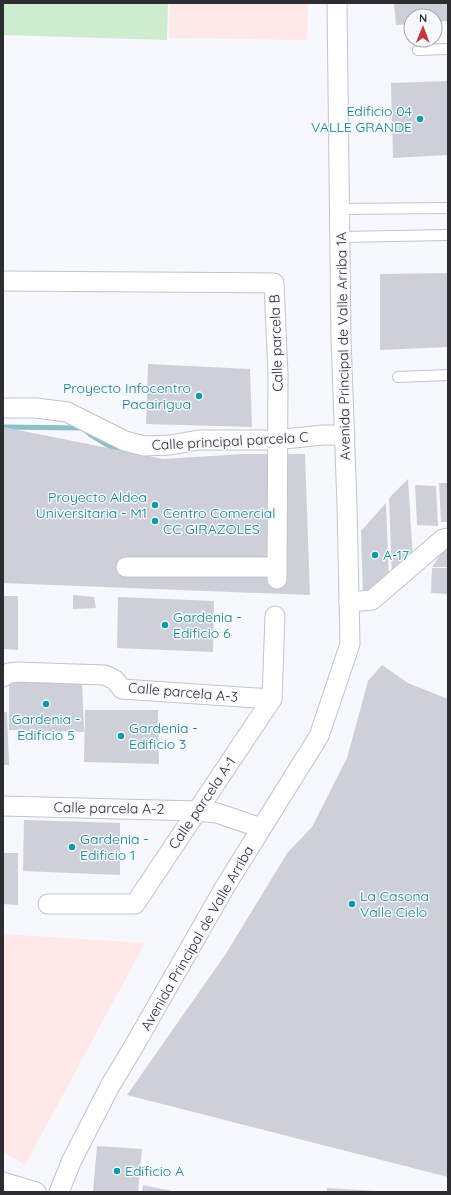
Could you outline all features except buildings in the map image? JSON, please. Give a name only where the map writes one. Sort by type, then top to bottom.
[{"type":"street","name":"Avenida Principal de Valle Arriba 1A","points":[[336,686],[350,644],[350,602],[341,338],[341,237],[337,3]]},
{"type":"street","name":"Calle parcela B","points":[[3,281],[274,283],[278,375],[277,573],[126,567]]},
{"type":"street","name":"Calle principal parcela C","points":[[3,408],[36,408],[67,412],[125,442],[144,446],[170,445],[199,440],[277,440],[324,435],[345,435]]},
{"type":"street","points":[[350,602],[372,600],[443,539],[448,538]]},
{"type":"street","points":[[272,699],[275,616]]},
{"type":"street","name":"Calle parcela A-3","points":[[3,677],[9,673],[17,672],[105,674],[115,680],[122,689],[272,699]]},
{"type":"street","name":"Avenida Principal de Valle Arriba","points":[[59,1192],[72,1160],[110,1086],[226,885],[319,736],[336,686]]},
{"type":"street","name":"Calle parcela A-1","points":[[48,904],[135,904],[272,699]]},
{"type":"street","name":"Calle parcela A-2","points":[[3,806],[197,811],[217,813],[261,828]]},
{"type":"street","points":[[3,1182],[36,1192]]},
{"type":"lane","points":[[418,50],[448,49]]},
{"type":"lane","points":[[340,209],[448,208]]},
{"type":"lane","points":[[341,237],[448,235]]},
{"type":"lane","points":[[398,376],[448,375]]},
{"type":"shaded area","points":[[170,3],[308,3],[307,40],[169,38]]},
{"type":"shaded area","points":[[3,934],[145,943],[25,1165],[3,1152]]},
{"type":"green space","points":[[3,3],[168,3],[167,40],[3,35]]},
{"type":"waterway","points":[[3,427],[83,428],[91,435],[121,453]]},
{"type":"place","name":"Edificio 04 VALLE GRANDE","points":[[420,119]]},
{"type":"place","name":"Proyecto Infocentro Pacairigua","points":[[199,396]]},
{"type":"place","name":"Proyecto Aldea Universitaria - M1","points":[[155,505]]},
{"type":"place","name":"Centro Comercial CC GIRAZOLES","points":[[155,521]]},
{"type":"place","name":"A-17","points":[[375,555]]},
{"type":"place","name":"Gardenia - Edificio 6","points":[[165,625]]},
{"type":"place","name":"Gardenia - Edificio 5","points":[[46,704]]},
{"type":"place","name":"Gardenia - Edificio 3","points":[[121,736]]},
{"type":"place","name":"Gardenia - Edificio 1","points":[[72,847]]},
{"type":"place","name":"La Casona Valle Cielo","points":[[352,904]]},
{"type":"place","name":"Edificio A","points":[[117,1171]]}]
